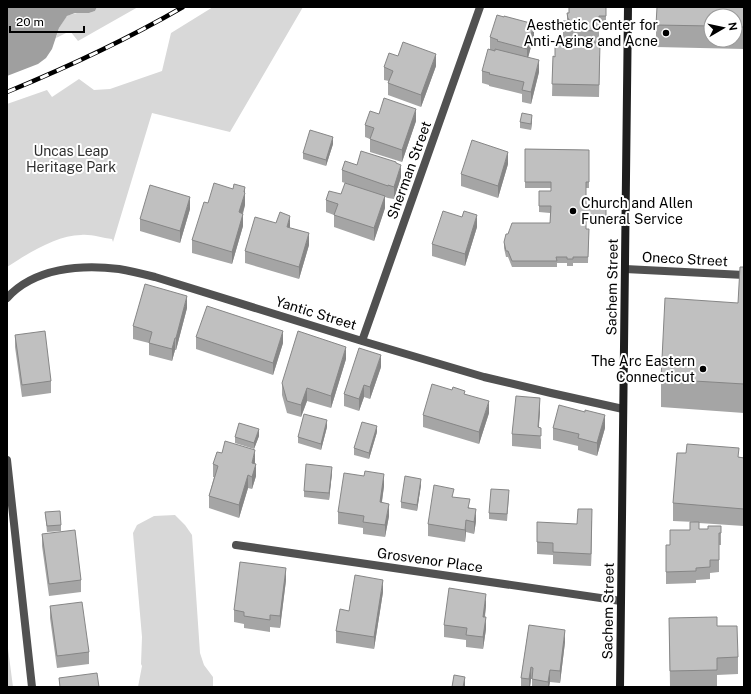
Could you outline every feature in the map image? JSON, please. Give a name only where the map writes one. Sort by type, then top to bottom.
[{"type":"street","name":"Sherman Street","points":[[362,341],[480,7]]},
{"type":"street","name":"Sachem Street","points":[[620,687],[628,7]]},
{"type":"street","name":"Yantic Street","points":[[7,298],[22,285],[51,272],[90,267],[119,269],[155,277],[484,377],[623,409]]},
{"type":"street","name":"Oneco Street","points":[[625,269],[744,275]]},
{"type":"street","points":[[7,460],[32,687]]},
{"type":"street","name":"Grosvenor Place","points":[[236,546],[621,601]]},
{"type":"green space","points":[[97,7],[138,7],[78,41],[70,31],[56,38],[59,28],[66,17],[77,13],[89,13],[95,11]]},
{"type":"green space","name":"Uncas Leap Heritage Park","points":[[213,7],[303,7],[230,132],[152,113],[113,242],[112,239],[85,235],[62,238],[42,246],[7,267],[7,104],[47,90],[52,97],[79,79],[94,90],[110,89],[162,71],[171,33]]},
{"type":"green space","points":[[175,515],[192,535],[200,653],[204,665],[213,677],[213,687],[138,687],[142,666],[142,637],[133,533],[137,525],[154,516]]},
{"type":"green space","points":[[7,641],[13,687],[7,687]]},
{"type":"shaded area","points":[[7,7],[97,7],[95,11],[89,13],[75,13],[67,16],[59,28],[52,49],[46,58],[38,64],[7,76]]},
{"type":"building","points":[[569,7],[606,7],[606,16],[599,16],[599,31],[563,29],[563,21],[569,21],[567,13],[569,13]]},
{"type":"building","points":[[657,7],[744,7],[744,27],[743,8],[703,8],[703,26],[656,25]]},
{"type":"building","points":[[497,15],[534,24],[527,49],[497,41],[498,40],[490,37]]},
{"type":"building","points":[[557,38],[569,39],[569,43],[557,43]]},
{"type":"building","points":[[403,42],[436,54],[421,95],[388,83],[393,71],[384,67],[389,53],[398,56]]},
{"type":"building","points":[[555,42],[600,43],[599,85],[552,84]]},
{"type":"building","points":[[488,49],[495,51],[495,49],[539,60],[531,92],[522,90],[524,82],[482,71]]},
{"type":"building","points":[[384,98],[416,109],[402,150],[370,139],[374,128],[365,125],[370,111],[379,114]]},
{"type":"building","points":[[522,113],[532,115],[531,124],[520,122]]},
{"type":"building","points":[[310,130],[333,137],[326,160],[303,153]]},
{"type":"building","points":[[472,140],[508,152],[498,186],[461,174]]},
{"type":"building","name":"Church and Allen Funeral Service","points":[[525,149],[589,150],[589,182],[586,182],[586,204],[606,204],[606,216],[586,215],[586,229],[589,229],[588,257],[573,257],[573,259],[567,259],[567,257],[556,257],[557,261],[512,261],[508,251],[506,251],[504,242],[506,234],[508,234],[512,223],[550,223],[551,206],[539,206],[539,191],[551,191],[551,182],[525,182]]},
{"type":"building","points":[[361,151],[401,165],[394,187],[342,170],[345,161],[357,165]]},
{"type":"building","points":[[214,183],[233,189],[234,184],[245,187],[245,193],[239,212],[243,214],[232,252],[192,240],[204,202],[208,203]]},
{"type":"building","points":[[345,183],[385,196],[374,228],[334,215],[338,204],[326,200],[329,191],[341,194]]},
{"type":"building","points":[[150,185],[190,197],[180,231],[140,219]]},
{"type":"building","points":[[443,211],[462,217],[464,211],[477,215],[465,254],[432,244]]},
{"type":"building","points":[[280,212],[290,216],[287,227],[309,233],[299,267],[245,251],[255,217],[276,223]]},
{"type":"building","name":"The Arc Eastern Connecticut","points":[[740,267],[744,267],[744,384],[661,379],[665,298],[738,303]]},
{"type":"building","points":[[145,284],[187,296],[172,349],[149,343],[152,332],[133,326]]},
{"type":"building","points":[[207,306],[283,331],[273,363],[196,337]]},
{"type":"building","points":[[45,331],[51,381],[22,385],[15,335]]},
{"type":"building","points":[[298,331],[346,347],[331,396],[307,388],[301,405],[287,401],[282,383]]},
{"type":"building","points":[[359,348],[381,355],[370,387],[364,385],[359,399],[344,394]]},
{"type":"building","points":[[432,384],[452,390],[453,387],[465,391],[464,394],[489,401],[479,432],[423,415]]},
{"type":"building","points":[[516,396],[540,398],[538,427],[541,428],[541,436],[512,434]]},
{"type":"building","points":[[559,405],[585,412],[585,410],[605,415],[597,443],[578,438],[579,434],[553,428]]},
{"type":"building","points":[[304,414],[327,420],[321,444],[298,437]]},
{"type":"building","points":[[362,422],[377,426],[369,453],[354,448]]},
{"type":"building","points":[[239,423],[259,429],[254,443],[235,437]]},
{"type":"building","points":[[225,441],[255,450],[252,463],[256,464],[252,477],[248,475],[239,505],[209,496],[218,466],[213,464],[217,452],[222,453]]},
{"type":"building","points":[[687,444],[739,448],[738,457],[744,458],[744,509],[673,503],[677,453],[686,453]]},
{"type":"building","points":[[306,464],[332,467],[329,493],[304,491]]},
{"type":"building","points":[[365,471],[384,474],[380,502],[389,504],[385,525],[363,522],[364,516],[338,512],[344,473],[364,476]]},
{"type":"building","points":[[405,476],[421,479],[417,505],[401,502]]},
{"type":"building","points":[[434,485],[454,489],[452,497],[470,499],[468,508],[476,509],[474,522],[466,520],[465,530],[428,524]]},
{"type":"building","points":[[491,489],[509,490],[507,514],[489,513]]},
{"type":"building","points":[[578,509],[592,509],[591,554],[553,552],[553,543],[537,542],[537,522],[577,524]]},
{"type":"building","points":[[60,511],[61,525],[47,526],[45,512]]},
{"type":"building","points":[[690,522],[699,522],[699,529],[708,529],[708,526],[721,526],[721,533],[719,533],[719,560],[710,560],[710,567],[696,568],[696,571],[666,572],[666,545],[670,545],[670,530],[690,530]]},
{"type":"building","points":[[75,530],[81,580],[49,584],[42,534]]},
{"type":"building","points":[[240,562],[286,568],[280,616],[270,615],[270,620],[244,616],[244,612],[234,610]]},
{"type":"building","points":[[355,575],[383,580],[374,637],[336,631],[340,609],[349,611]]},
{"type":"building","points":[[449,588],[486,594],[483,617],[486,617],[483,637],[466,635],[467,628],[444,625]]},
{"type":"building","points":[[82,602],[89,652],[57,656],[50,606]]},
{"type":"building","points":[[717,617],[717,626],[737,626],[738,657],[717,658],[717,670],[670,671],[669,618]]},
{"type":"building","points":[[529,625],[565,630],[560,671],[550,670],[548,682],[532,679],[533,668],[531,667],[529,679],[521,678]]},
{"type":"building","points":[[97,673],[99,687],[60,687],[59,678]]},
{"type":"building","points":[[454,675],[465,677],[463,687],[452,687]]},
{"type":"railway","points":[[7,92],[52,73],[140,31],[183,7]]},
{"type":"place","name":"Aesthetic Center for Anti-Aging and Acne","points":[[666,33]]},
{"type":"place","name":"Church and Allen Funeral Service","points":[[573,211]]},
{"type":"place","name":"The Arc Eastern Connecticut","points":[[703,369]]}]
